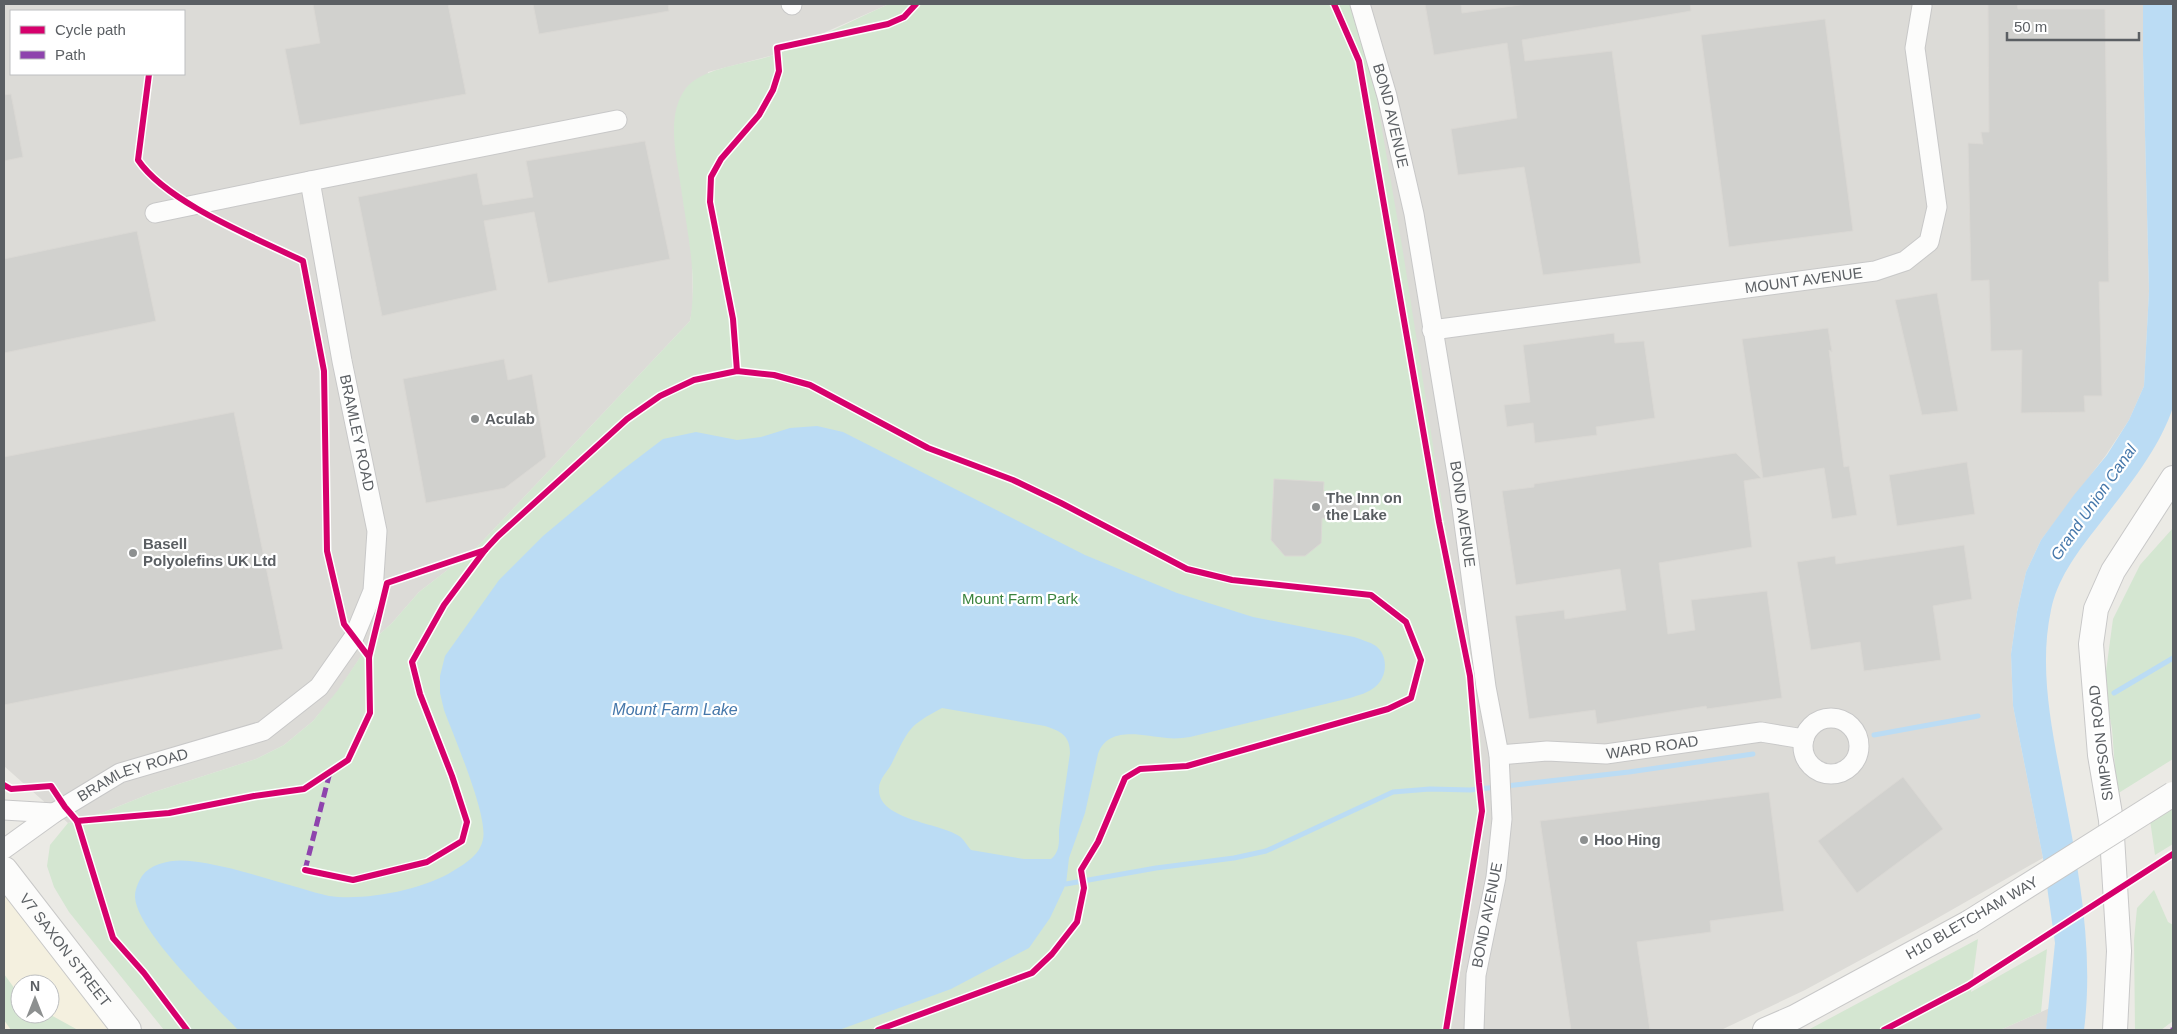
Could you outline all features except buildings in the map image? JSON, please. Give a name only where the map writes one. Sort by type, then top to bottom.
[{"type":"main road","name":"V7 SAXON STREET","points":[[4,871],[127,1030]]},
{"type":"street","name":"BOND AVENUE","points":[[1360,4],[1388,96],[1412,205],[1459,486],[1486,687],[1499,755],[1502,786],[1502,819],[1496,877],[1476,976],[1474,1030]]},
{"type":"street","name":"MOUNT AVENUE","points":[[1432,330],[1875,270],[1905,261],[1929,242],[1937,207],[1914,48],[1922,6]]},
{"type":"street","points":[[155,213],[617,120]]},
{"type":"street","name":"BRAMLEY ROAD","points":[[4,849],[54,813],[120,773],[263,731],[320,687],[354,636],[372,591],[377,531],[343,366],[310,181]]},
{"type":"street","name":"SIMPSON ROAD","points":[[2115,1030],[2119,950],[2111,820],[2100,755],[2092,644],[2096,609],[2113,571],[2173,478]]},
{"type":"street","name":"WARD ROAD","points":[[1499,755],[1547,751],[1606,754],[1761,732],[1804,739]]},
{"type":"street","name":"H10 BLETCHAM WAY","points":[[1765,1030],[1795,1016],[1970,922],[2173,794]]},
{"type":"street","points":[[4,810],[54,813]]},
{"type":"shaded area","points":[[4,4],[889,4],[774,55],[708,72],[692,265],[693,306],[690,321],[477,547],[419,592],[392,623],[369,644],[338,691],[313,721],[284,745],[256,759],[154,792],[102,813],[68,823],[4,766]]},
{"type":"shaded area","points":[[1350,4],[2143,4],[2149,291],[2144,386],[2129,420],[2106,455],[2041,540],[2026,572],[2017,612],[2011,654],[2013,706],[2043,858],[1805,990],[1721,1030],[1451,1030],[1485,812],[1477,690],[1449,549],[1369,53]]},
{"type":"shaded area","points":[[4,888],[63,970],[108,1030],[4,1030]]},
{"type":"shaded area","points":[[2050,1008],[2046,1030],[2000,1030],[2041,1012]]},
{"type":"green space","name":"Mount Farm Park","points":[[889,4],[1350,4],[1369,53],[1404,258],[1449,549],[1477,690],[1485,812],[1451,1030],[164,1030],[69,912],[54,887],[47,866],[50,845],[68,823],[102,813],[154,792],[256,759],[284,745],[313,721],[338,690],[369,644],[392,623],[419,592],[477,547],[690,321],[693,288],[692,271],[689,237],[674,137],[676,111],[686,88],[703,75],[774,55]]},
{"type":"green space","points":[[2173,528],[2173,759],[2117,794],[2112,729],[2104,686],[2113,619],[2140,565]]},
{"type":"green space","points":[[2173,805],[2173,844],[2155,855],[2150,820]]},
{"type":"green space","points":[[2154,890],[2168,922],[2173,925],[2173,1021],[2161,1030],[2135,1030],[2134,940],[2137,908]]},
{"type":"green space","points":[[1978,939],[1971,992],[2047,949],[2041,1012],[2000,1030],[1808,1030]]},
{"type":"green space","points":[[4,974],[10,982],[10,1024],[60,1024],[60,1020],[78,1030],[11,1030],[4,1020]]},
{"type":"water","name":"Grand Union Canal","points":[[2143,4],[2173,4],[2173,407],[2159,440],[2149,456],[2068,568],[2062,578],[2051,610],[2046,656],[2048,702],[2080,882],[2086,941],[2087,1000],[2084,1030],[2046,1030],[2055,943],[2043,858],[2013,706],[2011,654],[2017,612],[2026,572],[2041,540],[2074,495],[2107,455],[2129,420],[2144,386],[2149,291]]},
{"type":"water","name":"Mount Farm Lake","points":[[817,426],[843,432],[1085,555],[1177,593],[1253,617],[1354,637],[1369,642],[1376,646],[1383,655],[1385,667],[1382,678],[1372,689],[1350,698],[1190,737],[1170,738],[1127,734],[1110,739],[1103,745],[1098,754],[1085,813],[1069,858],[1066,884],[1050,918],[1029,948],[951,989],[839,1030],[238,1030],[178,966],[148,928],[139,911],[135,897],[138,884],[146,871],[164,863],[190,861],[232,869],[329,896],[359,897],[410,889],[441,878],[463,865],[479,850],[483,839],[483,828],[475,795],[444,710],[440,693],[440,676],[445,656],[499,580],[543,536],[621,471],[663,439],[696,432],[737,440],[761,437],[790,428]],"holes":[[[942,708],[1045,726],[1064,735],[1070,747],[1058,846],[1056,853],[1051,859],[1024,859],[971,850],[959,836],[899,814],[889,808],[882,800],[879,790],[880,783],[906,735],[922,719]]]},
{"type":"waterway","points":[[2114,693],[2173,658]]},
{"type":"waterway","points":[[1874,735],[1978,716]]},
{"type":"waterway","points":[[1066,884],[1156,868],[1234,858],[1266,851],[1393,792],[1430,789],[1470,790],[1629,772],[1753,754]]},
{"type":"marked path","points":[[305,870],[330,772]]},
{"type":"cycle path","points":[[737,371],[733,319],[710,202],[711,177],[721,159],[759,115],[773,90],[779,71],[777,48],[888,24],[904,17],[916,4]]},
{"type":"cycle path","points":[[1334,4],[1359,61],[1439,522],[1470,676],[1482,811],[1446,1030]]},
{"type":"cycle path","points":[[149,75],[138,160],[151,176],[169,191],[214,218],[303,261],[324,371],[327,551],[344,624],[369,657]]},
{"type":"cycle path","points":[[305,870],[353,880],[427,862],[462,841],[467,822],[452,776],[420,694],[412,662],[444,605],[485,550],[498,536],[627,419],[660,396],[694,380],[737,371],[774,375],[810,385],[928,448],[1013,480],[1187,569],[1232,580],[1371,595],[1406,622],[1421,660],[1411,698],[1388,709],[1187,766],[1140,769],[1125,778],[1098,842],[1081,870],[1084,888],[1077,922],[1052,954],[1032,973],[878,1030]]},
{"type":"cycle path","points":[[77,821],[169,813],[254,796],[304,789],[348,760],[370,713],[369,657],[387,583],[485,550]]},
{"type":"cycle path","points":[[4,785],[11,789],[51,786],[77,821],[113,938],[144,973],[187,1030]]},
{"type":"cycle path","points":[[1884,1030],[1968,986],[2173,854]]},
{"type":"place","name":"Aculab","points":[[475,419]]},
{"type":"place","name":"The Inn on the Lake","points":[[1316,507]]},
{"type":"place","name":"Basell Polyolefins UK Ltd","points":[[133,553]]},
{"type":"place","name":"Hoo Hing","points":[[1584,840]]}]
